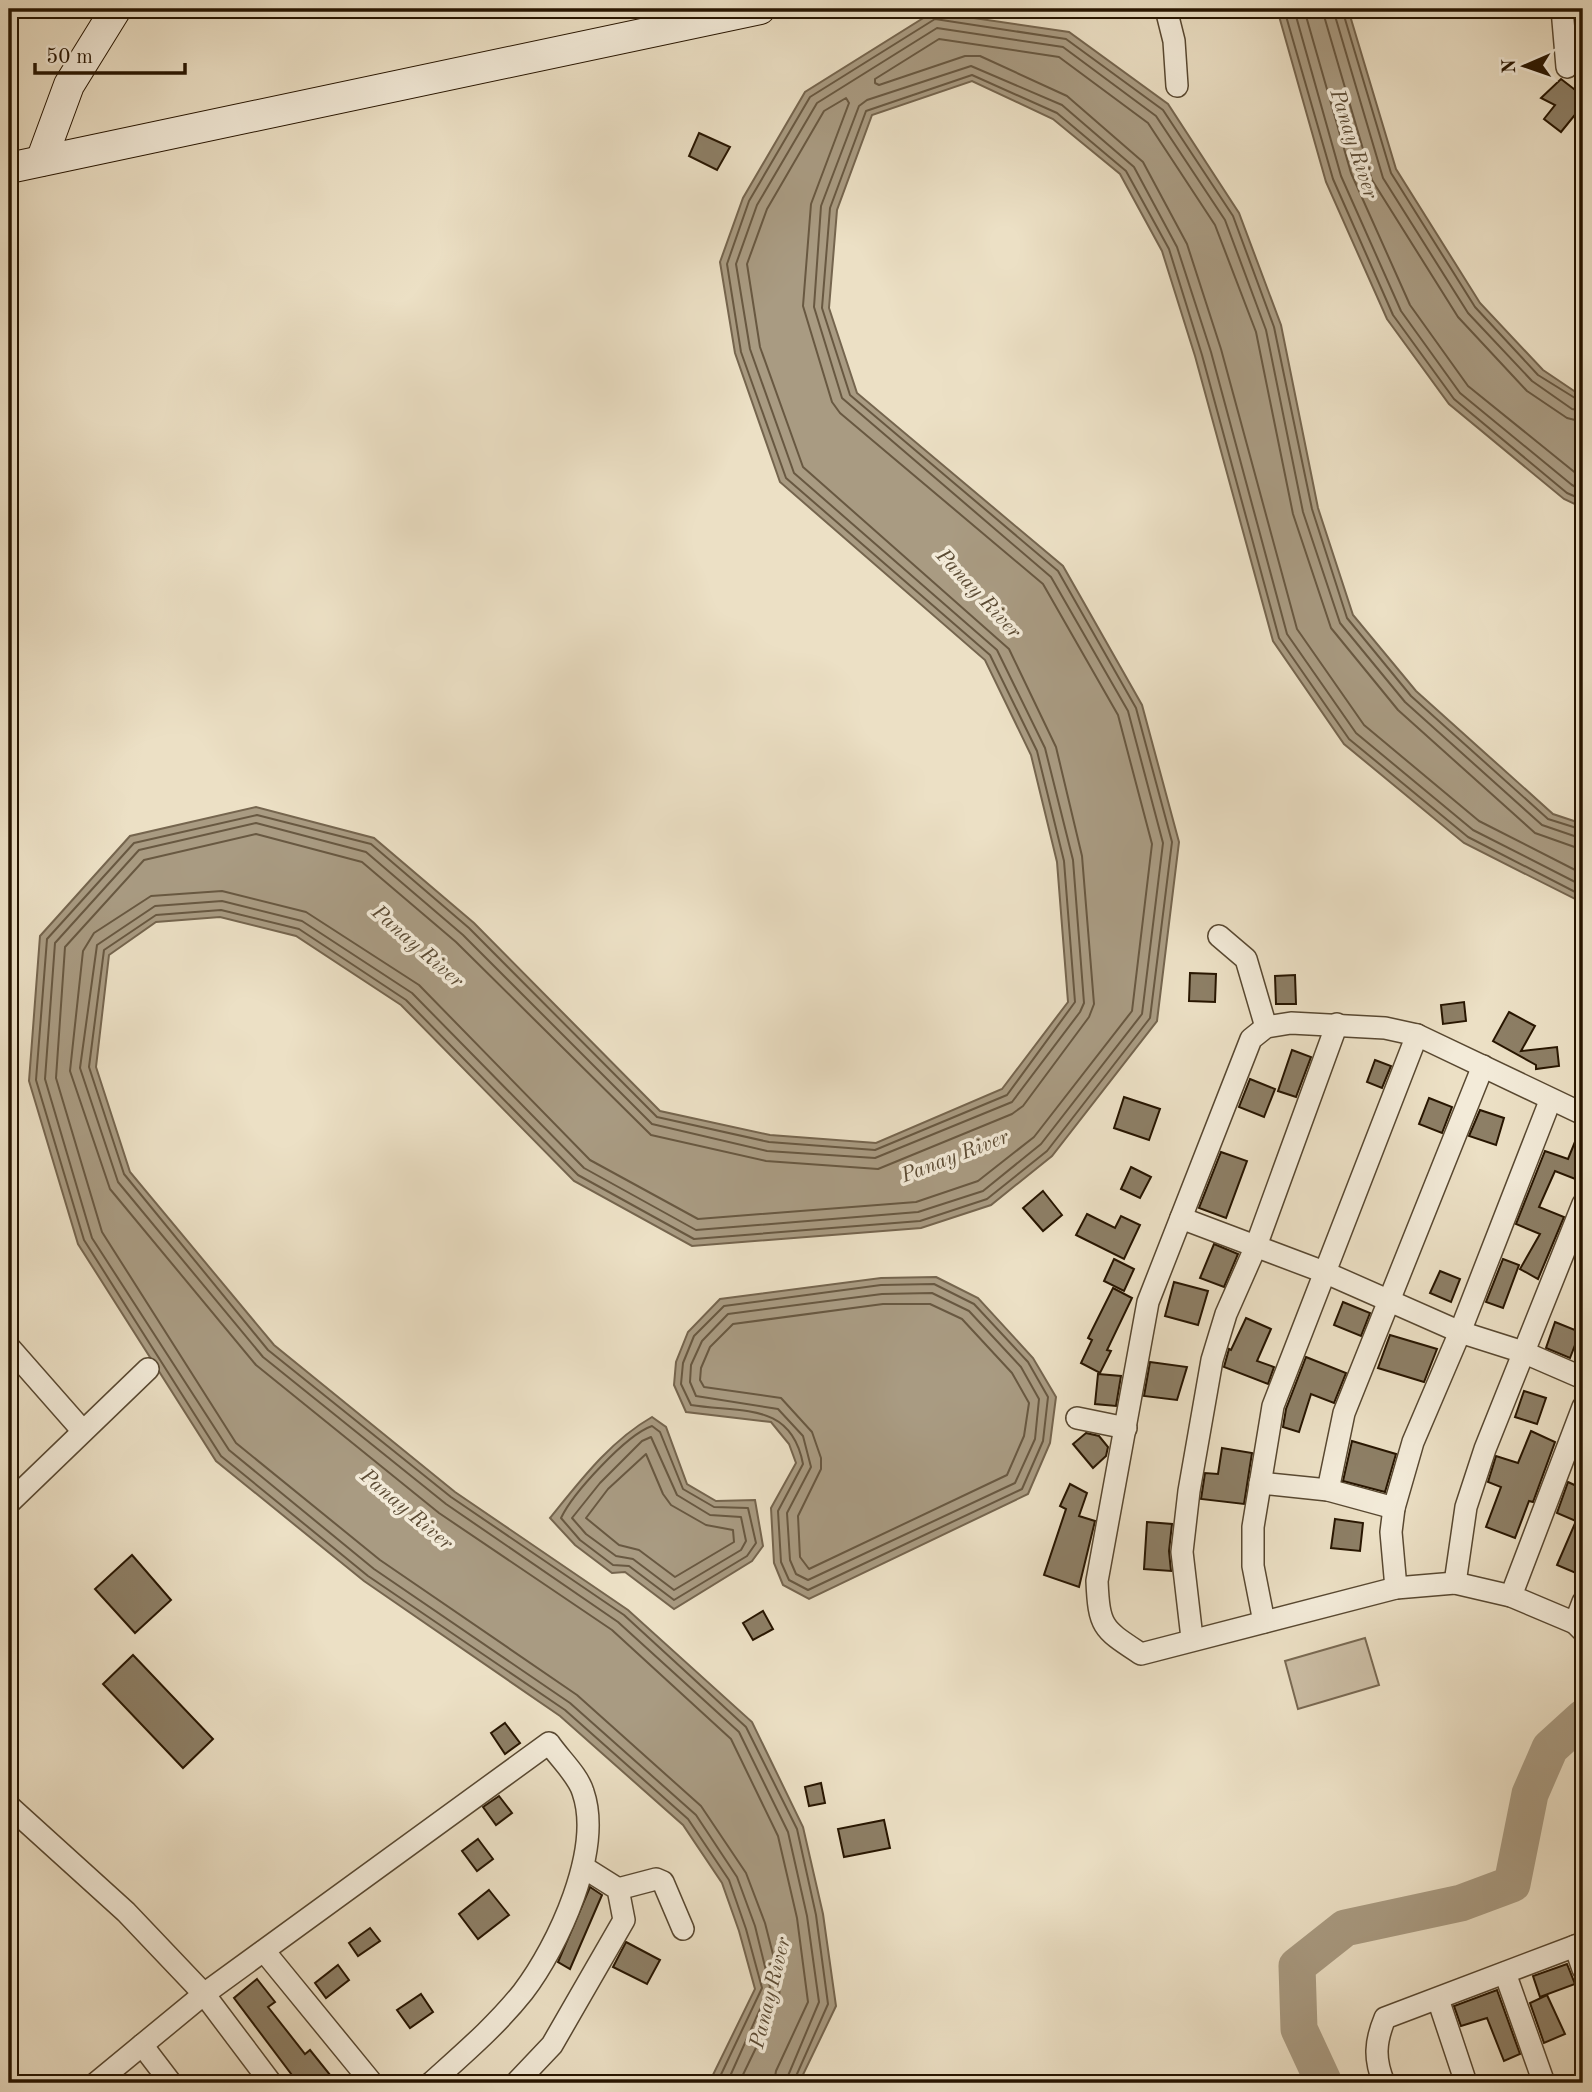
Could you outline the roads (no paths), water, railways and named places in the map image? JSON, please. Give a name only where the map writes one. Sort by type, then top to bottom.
[{"type":"main road","points":[[41,161],[69,85],[116,9]]},
{"type":"main road","points":[[9,168],[760,9]]},
{"type":"street","points":[[1166,9],[1174,41],[1177,86]]},
{"type":"street","points":[[1562,9],[1567,67]]},
{"type":"street","points":[[1219,936],[1246,959],[1266,1027]]},
{"type":"street","points":[[1583,1114],[1550,1101],[1418,1035],[1385,1028],[1291,1023],[1266,1027],[1251,1039],[1148,1302],[1097,1581],[1098,1609],[1106,1631],[1141,1654],[1192,1638],[1396,1588],[1455,1583],[1511,1596],[1579,1627],[1583,1602]]},
{"type":"street","points":[[1192,1638],[1182,1552],[1188,1491],[1212,1360],[1226,1314],[1256,1246],[1337,1024]]},
{"type":"street","points":[[1264,1622],[1253,1566],[1253,1527],[1273,1406],[1418,1035]]},
{"type":"street","points":[[1328,1490],[1344,1413],[1483,1066]]},
{"type":"street","points":[[1396,1588],[1391,1532],[1394,1508],[1413,1442],[1460,1332],[1550,1101]]},
{"type":"street","points":[[1455,1583],[1466,1507],[1485,1449],[1583,1204]]},
{"type":"street","points":[[1181,1218],[1324,1272],[1460,1332],[1523,1352],[1583,1378]]},
{"type":"street","points":[[9,1347],[82,1430]]},
{"type":"street","points":[[9,1503],[148,1369]]},
{"type":"street","points":[[1511,1596],[1583,1407]]},
{"type":"street","points":[[1077,1418],[1126,1427]]},
{"type":"street","points":[[1260,1483],[1328,1490],[1394,1508]]},
{"type":"street","points":[[96,2083],[204,1994],[549,1743],[583,1791],[588,1836],[580,1882],[557,1933],[524,1991],[488,2032],[431,2083]]},
{"type":"street","points":[[9,1806],[126,1912],[204,1994],[271,2083]]},
{"type":"street","points":[[516,2083],[552,2045],[624,1920],[618,1889],[583,1867]]},
{"type":"street","points":[[618,1889],[656,1879],[663,1882],[683,1929]]},
{"type":"street","points":[[1384,2083],[1377,2066],[1376,2040],[1385,2018],[1579,1945],[1583,1969]]},
{"type":"street","points":[[264,1951],[372,2083]]},
{"type":"street","points":[[1505,1973],[1544,2083]]},
{"type":"street","points":[[1438,1999],[1466,2083]]},
{"type":"street","points":[[142,2045],[171,2083]]},
{"type":"water","name":"Panay River","points":[[1277,9],[1348,9],[1396,169],[1480,303],[1543,370],[1583,397],[1583,508],[1564,499],[1449,404],[1387,319],[1326,182]]},
{"type":"water","name":"Panay River","points":[[933,12],[1069,32],[1168,104],[1239,213],[1281,325],[1318,508],[1353,615],[1416,691],[1553,814],[1583,824],[1583,903],[1464,843],[1344,744],[1273,641],[1195,356],[1162,251],[1120,174],[1053,119],[972,81],[872,115],[837,210],[829,308],[857,393],[1063,566],[1142,705],[1179,842],[1157,1021],[1052,1156],[991,1205],[921,1228],[692,1246],[574,1181],[401,1005],[296,936],[220,917],[156,922],[109,955],[96,1067],[130,1172],[274,1345],[455,1492],[628,1610],[752,1722],[803,1827],[823,1914],[836,2006],[799,2083],[709,2083],[755,1989],[722,1883],[683,1825],[560,1716],[364,1581],[216,1461],[78,1244],[29,1081],[40,936],[130,836],[256,807],[374,838],[474,923],[660,1111],[770,1135],[876,1143],[1002,1089],[1068,1002],[1057,862],[1031,755],[985,660],[780,482],[735,353],[720,262],[743,198],[805,92]]},
{"type":"water","points":[[936,1277],[978,1298],[1033,1358],[1056,1397],[1050,1443],[1028,1494],[809,1599],[783,1585],[774,1563],[771,1508],[796,1463],[789,1444],[771,1422],[686,1412],[674,1385],[676,1362],[688,1332],[720,1299],[881,1278]]},
{"type":"water","points":[[652,1417],[666,1427],[687,1484],[716,1501],[755,1500],[763,1546],[752,1561],[674,1609],[625,1572],[612,1573],[575,1545],[550,1518],[609,1450]]},
{"type":"waterway","points":[[1324,2083],[1299,2029],[1297,1966],[1345,1928],[1461,1903],[1512,1884],[1530,1794],[1550,1748],[1583,1718]]}]
